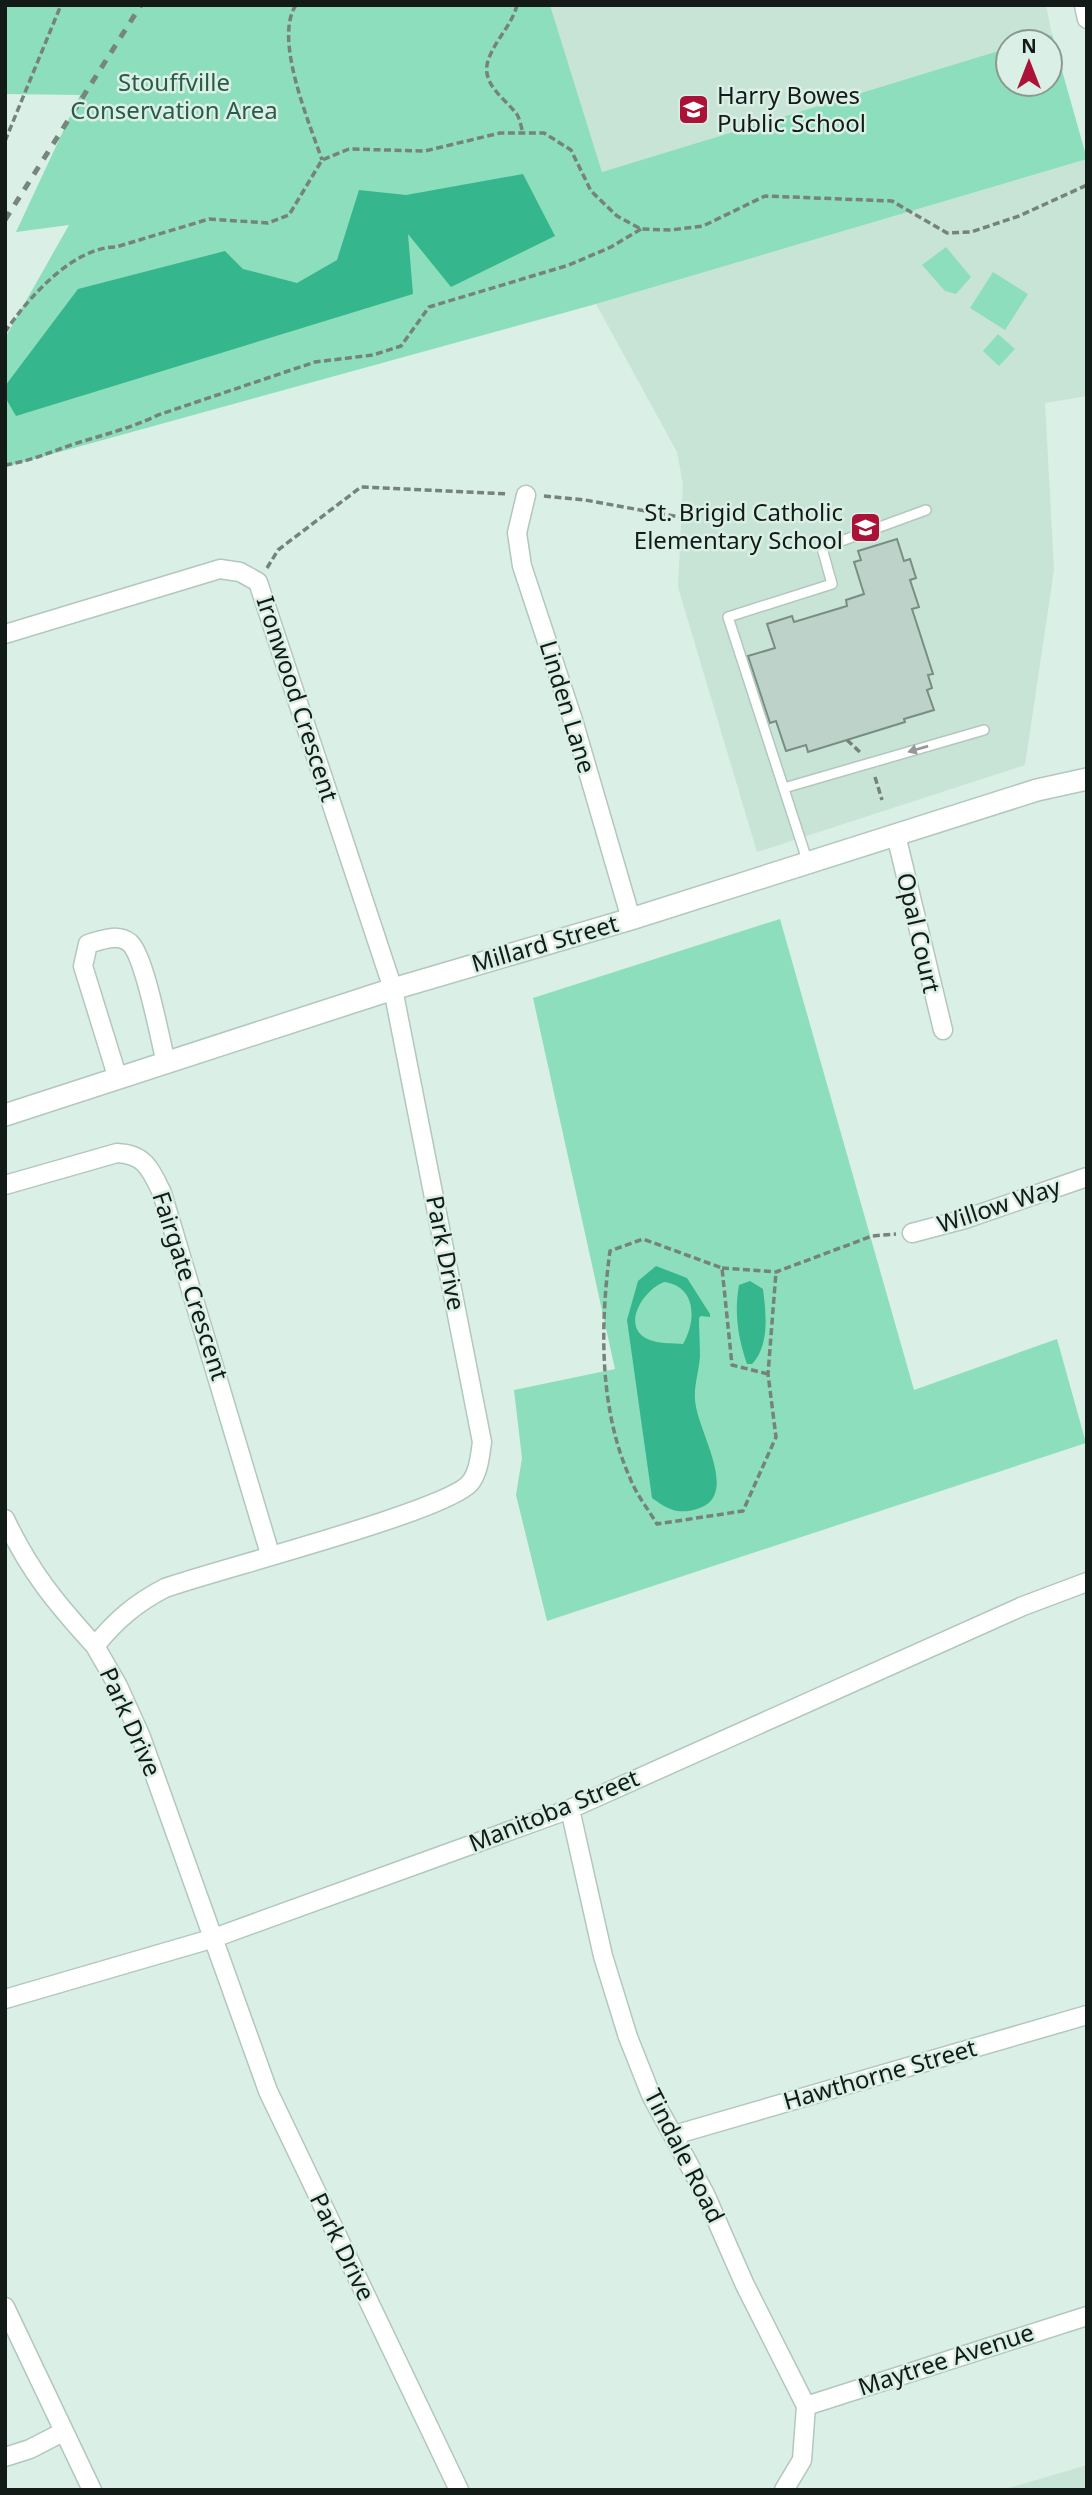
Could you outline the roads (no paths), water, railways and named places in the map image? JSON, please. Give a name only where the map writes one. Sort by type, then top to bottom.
[{"type":"street","points":[[1084,5],[1087,19]]},
{"type":"street","name":"Linden Lane","points":[[526,495],[517,533],[522,566],[573,720],[631,919]]},
{"type":"street","name":"Ironwood Crescent","points":[[5,634],[220,569],[240,572],[258,582],[393,989]]},
{"type":"street","name":"Millard Street","points":[[5,1115],[393,989],[631,919],[1037,790],[1087,779]]},
{"type":"street","name":"Opal Court","points":[[896,835],[943,1030]]},
{"type":"street","points":[[118,1079],[83,966],[88,944],[111,936],[129,942],[139,957],[166,1063]]},
{"type":"street","name":"Park Drive","points":[[393,989],[482,1442],[479,1463],[469,1483],[451,1495],[409,1512],[204,1574],[138,1602],[117,1620],[95,1646],[118,1686],[141,1737],[211,1939],[268,2091],[459,2490]]},
{"type":"street","name":"Fairgate Crescent","points":[[5,1185],[117,1153],[132,1153],[147,1163],[162,1193],[271,1554]]},
{"type":"street","name":"Willow Way","points":[[912,1233],[965,1219],[1087,1177]]},
{"type":"street","points":[[5,1519],[25,1561],[48,1594],[95,1646]]},
{"type":"street","name":"Manitoba Street","points":[[5,1999],[211,1939],[570,1809],[1023,1606],[1087,1582]]},
{"type":"street","name":"Tindale Road","points":[[570,1809],[614,1998],[651,2095],[674,2135],[806,2406]]},
{"type":"street","name":"Hawthorne Street","points":[[674,2135],[1087,2015]]},
{"type":"street","points":[[5,2307],[92,2490]]},
{"type":"street","name":"Maytree Avenue","points":[[806,2406],[1087,2316]]},
{"type":"street","points":[[784,2490],[802,2460],[806,2406]]},
{"type":"street","points":[[5,2457],[30,2449],[64,2432]]},
{"type":"lane","points":[[808,863],[728,617],[832,584],[822,548],[926,510]]},
{"type":"lane","points":[[784,788],[984,730]]},
{"type":"railway","points":[[5,220],[141,5]]},
{"type":"place","name":"Harry Bowes Public School","points":[[694,110]]},
{"type":"place","name":"St. Brigid Catholic Elementary School","points":[[866,527]]},
{"type":"park label","name":"Stouffville Conservation Area","points":[[174,97]]}]
